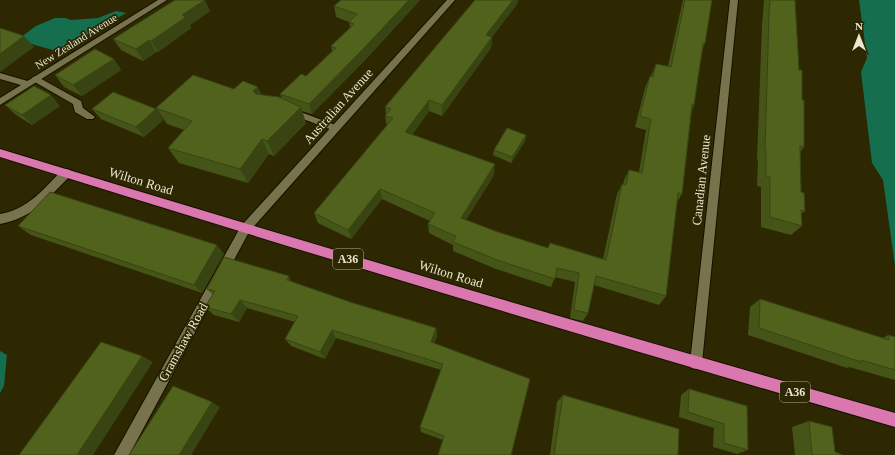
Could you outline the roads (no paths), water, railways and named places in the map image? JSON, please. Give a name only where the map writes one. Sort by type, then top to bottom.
[{"type":"highway","name":"Wilton Road","points":[[0,153],[245,229],[696,363],[895,420]]},
{"type":"street","name":"New Zealand Avenue","points":[[0,102],[163,0]]},
{"type":"street","name":"Australian Avenue","points":[[245,229],[450,0]]},
{"type":"street","name":"Canadian Avenue","points":[[696,363],[734,0]]},
{"type":"street","points":[[0,76],[32,82],[78,103],[78,110],[90,117]]},
{"type":"street","points":[[279,108],[286,109],[335,128]]},
{"type":"street","points":[[0,219],[23,212],[39,200],[66,173]]},
{"type":"street","name":"Gramshaw Road","points":[[121,455],[245,229]]}]
